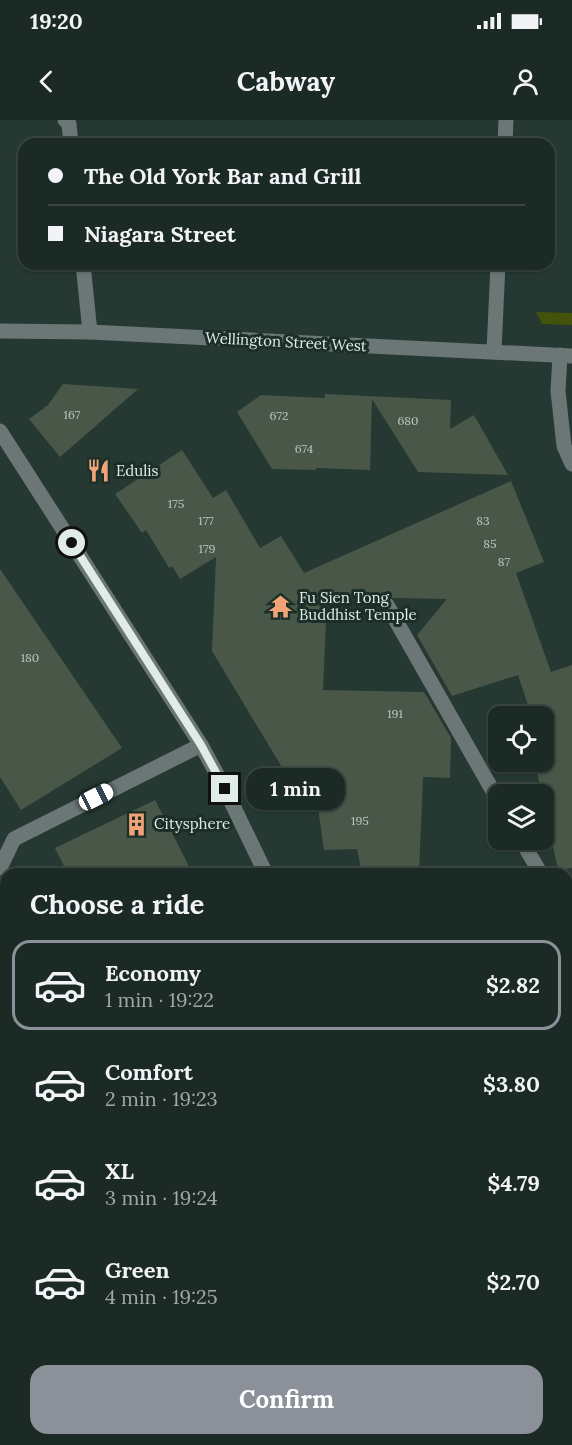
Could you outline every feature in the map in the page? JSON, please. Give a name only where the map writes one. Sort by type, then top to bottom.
[{"type":"street","points":[[65,120],[69,124],[70,138]]},
{"type":"street","points":[[505,138],[506,120]]},
{"type":"street","points":[[84,270],[90,332]]},
{"type":"street","points":[[494,351],[498,270]]},
{"type":"street","name":"Wellington Street West","points":[[0,332],[90,332],[566,355]]},
{"type":"street","points":[[566,355],[558,392],[564,446],[572,464]]},
{"type":"street","points":[[0,431],[201,745],[263,868]]},
{"type":"street","points":[[387,605],[489,784]]},
{"type":"street","points":[[0,868],[14,838],[201,745]]},
{"type":"street","points":[[527,850],[537,868]]},
{"type":"green space","points":[[536,312],[572,313],[572,325],[542,324]]},
{"type":"building","points":[[63,384],[138,389],[60,457],[29,419],[48,405]]},
{"type":"building","points":[[325,394],[451,400],[450,429],[474,415],[508,475],[418,472],[372,399],[370,470],[272,469],[237,412],[261,395],[325,398]]},
{"type":"building","points":[[182,450],[213,498],[226,490],[260,548],[281,536],[304,573],[511,481],[544,562],[516,573],[551,672],[572,665],[572,868],[558,868],[554,850],[554,784],[540,784],[537,772],[554,772],[554,706],[528,706],[518,675],[452,696],[417,635],[447,599],[394,598],[386,595],[380,598],[327,598],[323,690],[424,692],[451,738],[450,778],[423,777],[419,868],[361,868],[357,849],[324,850],[313,774],[286,774],[212,651],[216,557],[180,579],[172,566],[169,568],[146,530],[142,533],[115,494]]},
{"type":"building","points":[[0,569],[122,748],[21,810],[0,777]]},
{"type":"building","name":"Citysphere","points":[[155,800],[190,868],[65,868],[55,848]]},
{"type":"place","name":"Edulis","points":[[98,471]]},
{"type":"place","name":"Fu Sien Tong Buddhist Temple","points":[[281,607]]},
{"type":"place","name":"Citysphere","points":[[136,824]]},
{"type":"route","points":[[72,543],[201,745],[225,789]]}]
